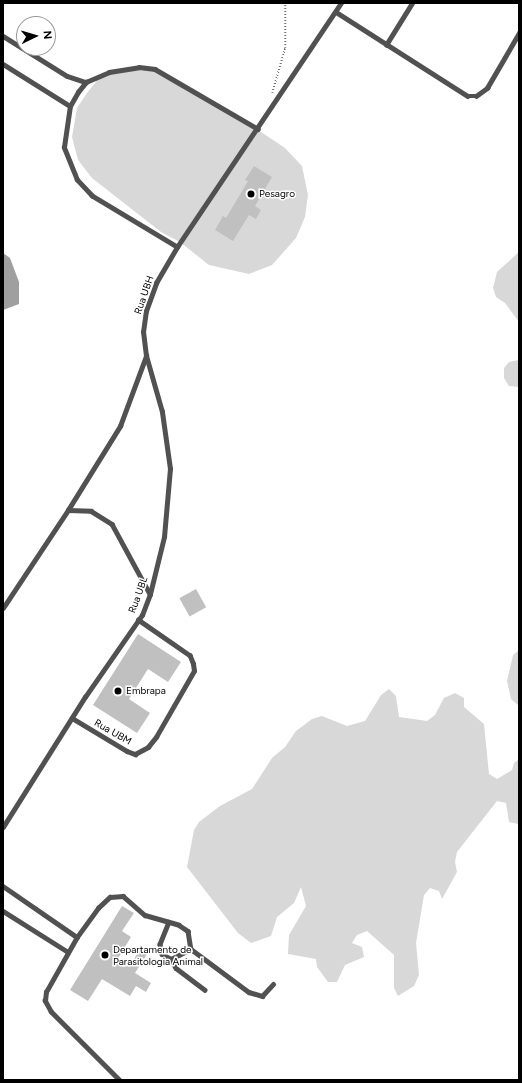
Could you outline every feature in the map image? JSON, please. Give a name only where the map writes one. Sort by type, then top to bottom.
[{"type":"lane","name":"Rua UBH","points":[[3,608],[68,510],[120,426],[146,356],[143,332],[146,311],[156,283],[177,247],[258,130],[341,3]]},
{"type":"lane","points":[[386,45],[412,3]]},
{"type":"lane","points":[[336,12],[461,94],[472,96],[486,88],[519,33]]},
{"type":"lane","points":[[3,36],[67,76],[86,82]]},
{"type":"lane","points":[[3,64],[70,106]]},
{"type":"lane","points":[[177,247],[92,196],[78,180],[64,147],[70,106],[86,82],[125,68],[154,70],[258,130]]},
{"type":"lane","name":"Rua UBL","points":[[3,827],[72,718],[138,620],[150,594],[164,537],[170,469],[162,412],[146,356]]},
{"type":"lane","points":[[68,510],[91,511],[112,524],[150,594]]},
{"type":"lane","name":"Rua UBM","points":[[72,718],[127,752],[135,754],[148,747],[156,737],[194,671],[193,664],[190,656],[138,620]]},
{"type":"lane","points":[[3,886],[78,937]]},
{"type":"lane","points":[[119,1080],[51,1012],[45,1001],[46,992],[68,952],[104,901],[115,895],[123,896],[145,915],[169,922],[188,931],[191,949],[249,992],[262,996],[273,984]]},
{"type":"lane","points":[[3,911],[68,952]]},
{"type":"lane","points":[[169,922],[160,944],[162,954],[172,959],[176,968],[205,990]]},
{"type":"lane","points":[[172,959],[191,949]]},
{"type":"path","points":[[270,97],[285,48],[285,3]]},
{"type":"shaded area","points":[[142,68],[162,72],[255,128],[285,148],[302,166],[308,195],[305,217],[296,238],[272,265],[249,274],[209,265],[180,242],[161,232],[92,178],[78,160],[72,137],[77,108],[87,93],[99,78],[117,70]]},
{"type":"shaded area","points":[[519,252],[519,322],[505,303],[496,297],[493,288],[497,272]]},
{"type":"shaded area","points":[[3,253],[10,258],[19,282],[19,304],[3,310]]},
{"type":"shaded area","points":[[519,360],[519,387],[509,386],[504,378],[504,368],[509,362]]},
{"type":"shaded area","points":[[519,650],[519,706],[511,699],[507,681],[513,655]]},
{"type":"shaded area","points":[[389,689],[396,696],[399,717],[427,721],[435,715],[444,698],[455,693],[464,698],[464,707],[484,724],[489,774],[497,779],[512,770],[514,763],[519,759],[518,824],[509,822],[506,803],[497,801],[457,852],[455,862],[457,872],[442,899],[439,891],[430,888],[424,895],[416,943],[419,975],[414,986],[398,996],[394,988],[394,955],[367,931],[357,935],[352,943],[362,947],[364,957],[345,965],[337,982],[328,982],[317,967],[316,959],[288,954],[289,935],[306,906],[301,887],[294,903],[277,917],[271,936],[251,943],[238,933],[187,867],[194,830],[199,822],[220,806],[252,789],[272,758],[285,747],[296,731],[312,719],[322,716],[347,726],[365,721],[381,695]]},
{"type":"building","name":"Pesagro","points":[[254,166],[272,177],[255,206],[261,210],[256,219],[249,215],[233,241],[215,230],[223,216],[226,218],[248,181],[245,180]]},
{"type":"building","points":[[196,589],[206,607],[190,617],[179,598]]},
{"type":"building","name":"Embrapa","points":[[138,634],[181,662],[168,682],[148,669],[129,699],[150,713],[137,733],[93,705]]},
{"type":"building","name":"Departamento de Parasitologia Animal","points":[[122,906],[134,913],[122,931],[131,937],[117,960],[129,967],[142,946],[149,951],[135,973],[151,983],[146,992],[136,986],[130,996],[102,979],[88,1001],[70,990]]},
{"type":"place","name":"Pesagro","points":[[251,194]]},
{"type":"place","name":"Embrapa","points":[[118,691]]},
{"type":"place","name":"Departamento de Parasitologia Animal","points":[[105,955]]}]
